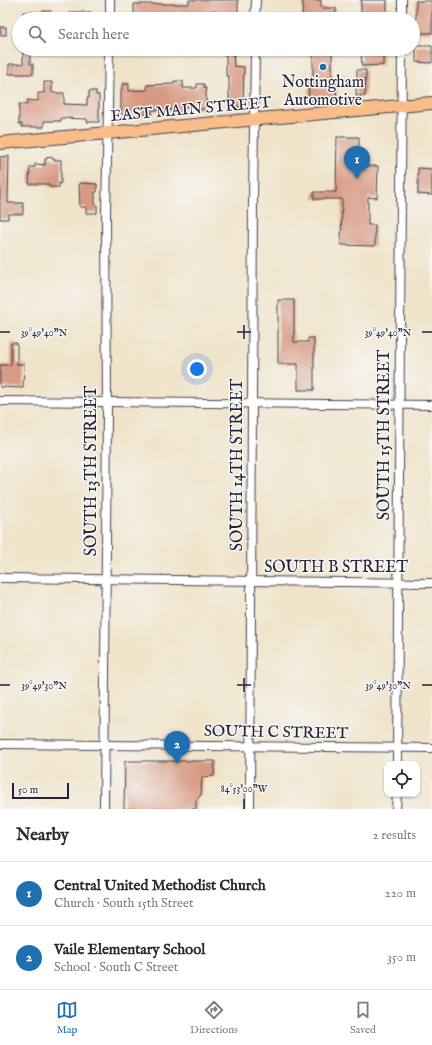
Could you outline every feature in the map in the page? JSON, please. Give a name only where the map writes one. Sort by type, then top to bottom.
[{"type":"main road","name":"EAST MAIN STREET","points":[[0,143],[254,121],[432,103]]},
{"type":"street","points":[[110,0],[110,12]]},
{"type":"street","points":[[255,12],[256,0]]},
{"type":"street","points":[[402,0],[402,12]]},
{"type":"street","name":"SOUTH 13TH STREET","points":[[104,809],[107,403],[106,215],[109,56]]},
{"type":"street","name":"SOUTH 14TH STREET","points":[[250,809],[255,56]]},
{"type":"street","name":"SOUTH 15TH STREET","points":[[397,761],[402,56]]},
{"type":"street","points":[[0,401],[432,405]]},
{"type":"street","name":"SOUTH B STREET","points":[[0,578],[432,582]]},
{"type":"street","name":"SOUTH C STREET","points":[[0,744],[432,748]]},
{"type":"street","points":[[396,797],[396,809]]},
{"type":"building","points":[[189,0],[238,0],[238,12],[134,12],[134,4],[189,3]]},
{"type":"building","points":[[303,0],[321,0],[321,8],[336,8],[336,12],[302,12]]},
{"type":"building","points":[[361,0],[387,0],[387,12],[361,12]]},
{"type":"building","points":[[416,1],[432,1],[432,33],[420,33],[420,12],[416,12]]},
{"type":"building","points":[[0,27],[6,27],[6,35],[0,35]]},
{"type":"building","points":[[420,46],[432,46],[432,63],[416,62],[416,56],[420,56]]},
{"type":"building","points":[[23,56],[30,56],[30,64],[33,64],[33,74],[9,74],[9,64],[23,64]]},
{"type":"building","points":[[226,56],[233,56],[234,66],[244,67],[243,107],[229,106],[229,76],[226,76]]},
{"type":"building","points":[[313,56],[332,56],[332,83],[337,83],[336,100],[308,103],[309,82],[313,82]]},
{"type":"building","points":[[361,56],[383,56],[383,65],[362,66]]},
{"type":"building","points":[[357,70],[366,70],[365,96],[356,96]]},
{"type":"building","points":[[174,81],[183,81],[183,88],[197,88],[197,84],[204,84],[204,88],[206,88],[206,109],[182,107],[182,113],[173,113],[173,110],[153,110],[152,114],[121,114],[122,84],[129,84],[129,91],[147,90],[147,85],[174,84]]},
{"type":"building","points":[[44,82],[52,82],[52,93],[64,93],[64,104],[87,105],[89,91],[96,91],[96,95],[99,95],[99,122],[87,122],[87,119],[61,118],[61,121],[44,121],[44,127],[22,127],[22,124],[19,124],[19,104],[27,105],[27,100],[38,101],[38,93],[44,93]]},
{"type":"building","points":[[337,137],[359,137],[359,166],[378,166],[377,198],[368,197],[368,225],[375,225],[375,246],[341,245],[342,199],[314,199],[314,192],[336,192]]},
{"type":"building","points":[[9,156],[8,203],[23,203],[23,214],[8,214],[8,219],[0,219],[0,157]]},
{"type":"building","points":[[47,157],[53,158],[53,160],[61,160],[61,183],[59,183],[59,187],[49,187],[49,184],[29,184],[30,167],[35,167],[35,164],[45,165],[45,159],[47,159]]},
{"type":"building","points":[[418,168],[432,169],[432,195],[418,194]]},
{"type":"building","points":[[79,183],[97,184],[97,192],[95,192],[95,205],[97,205],[97,213],[86,213],[86,207],[80,207]]},
{"type":"building","points":[[278,300],[294,300],[294,342],[308,342],[308,338],[314,338],[314,390],[298,390],[298,364],[278,364]]},
{"type":"building","points":[[11,343],[17,343],[17,364],[24,364],[23,388],[0,387],[0,365],[11,365]]},
{"type":"building","points":[[125,761],[215,761],[214,776],[202,777],[201,795],[196,800],[196,809],[124,809]]},
{"type":"place","name":"Nottingham Automotive","points":[[323,67]]},
{"type":"place","name":"Central United Methodist Church","points":[[357,179]]},
{"type":"place","name":"Vaile Elementary School","points":[[177,764]]}]
